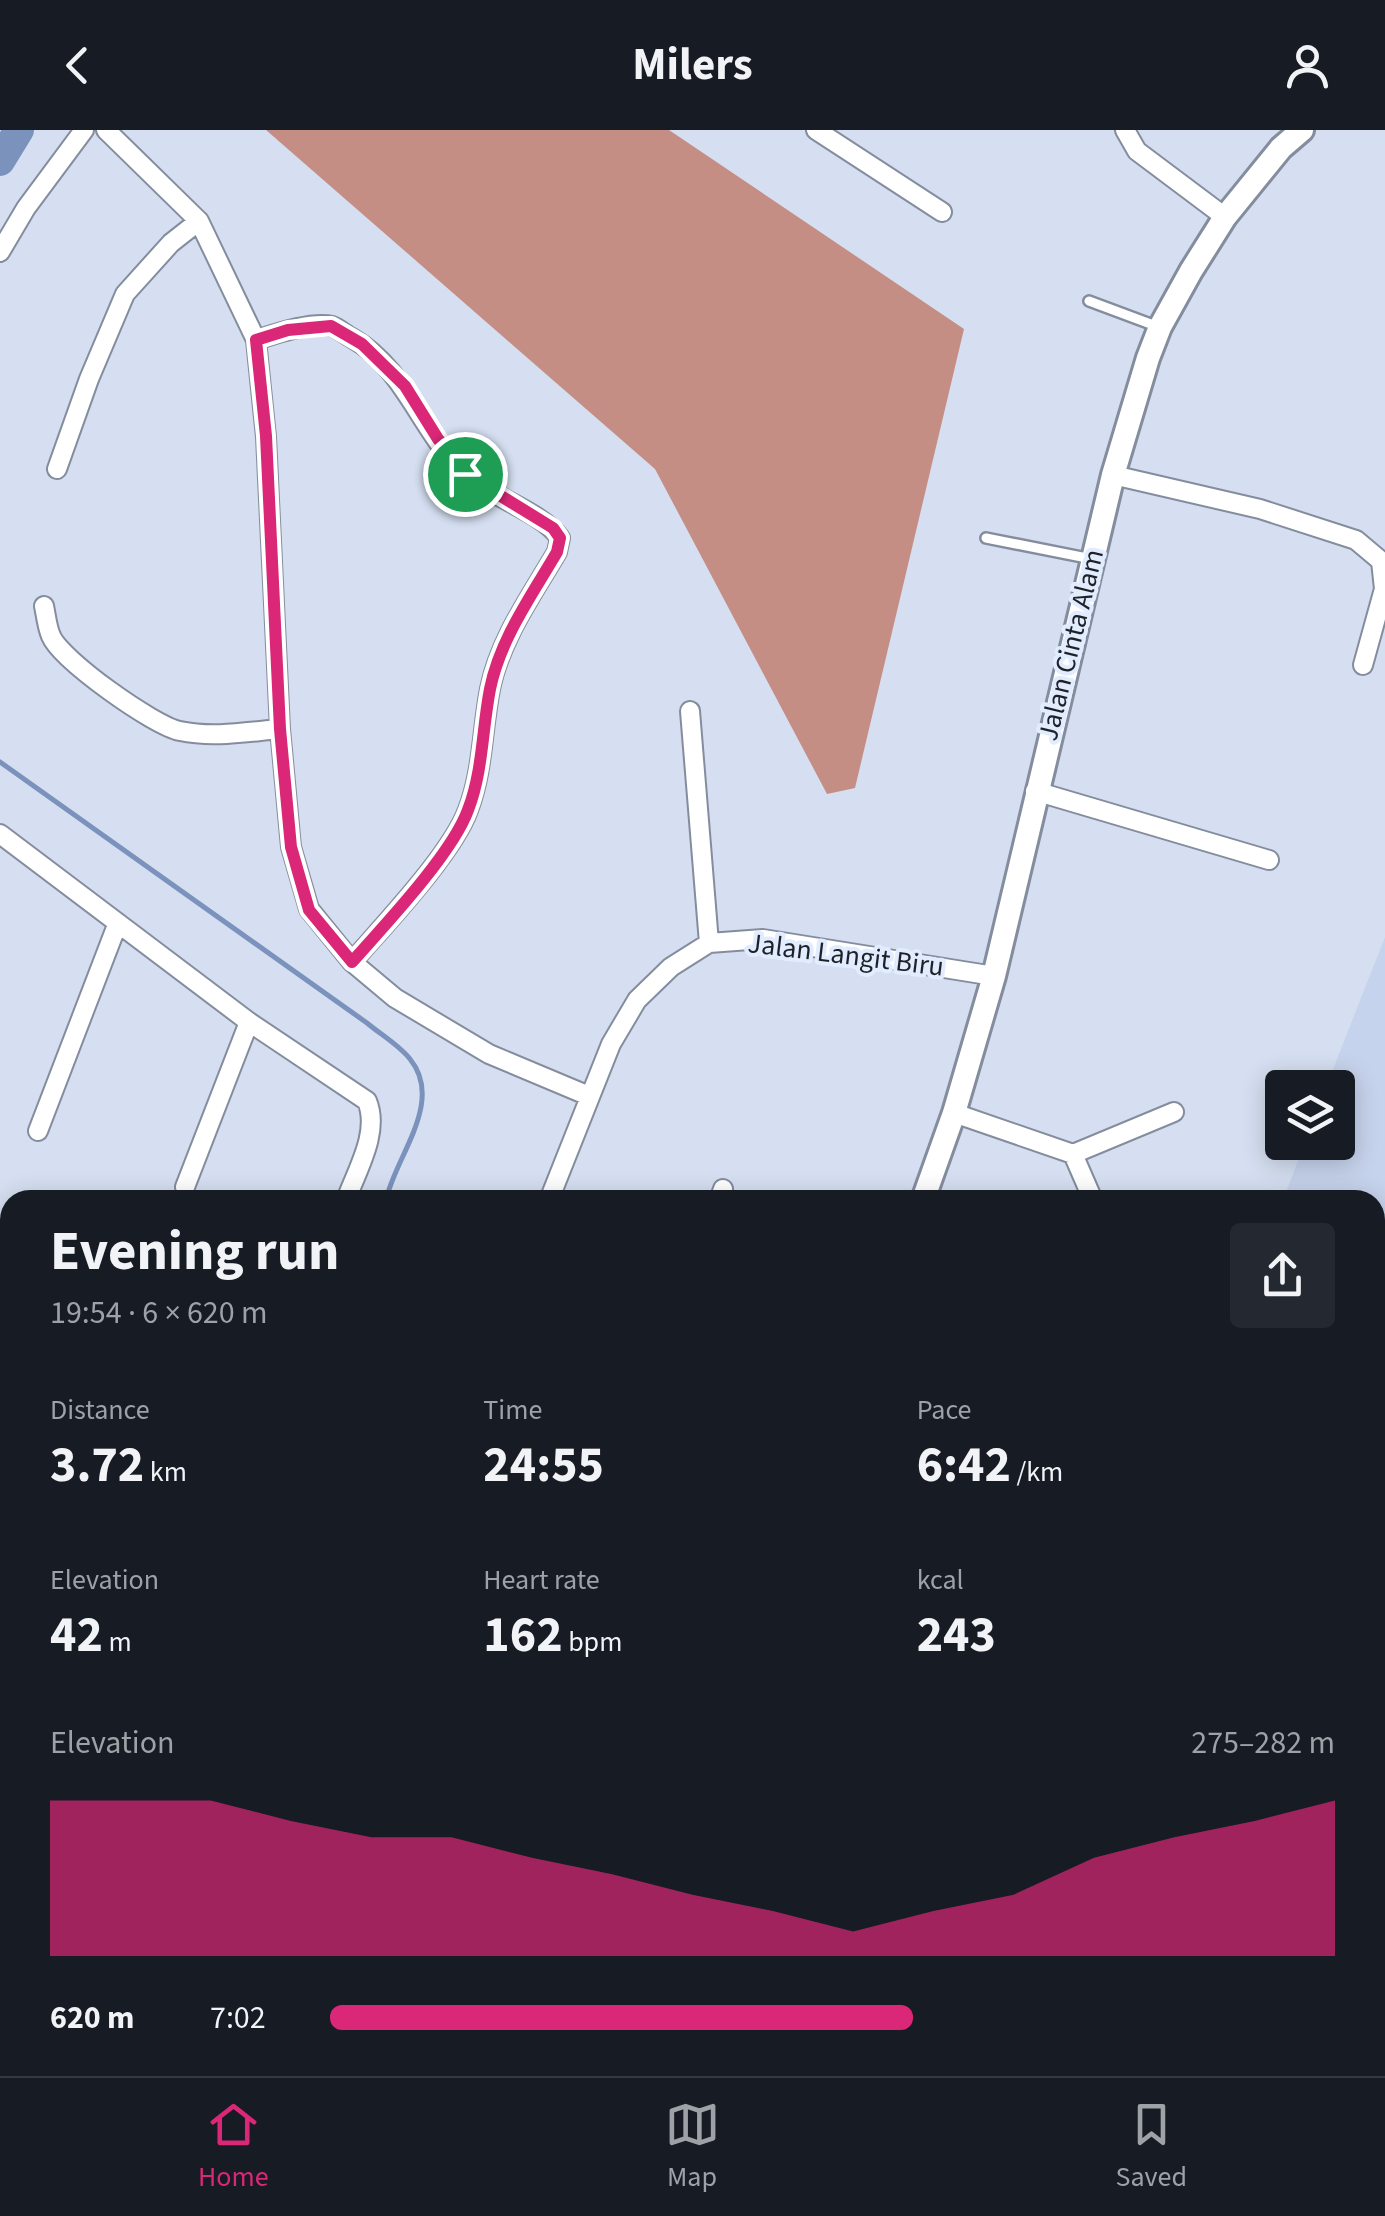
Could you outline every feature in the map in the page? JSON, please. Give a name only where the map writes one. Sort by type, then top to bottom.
[{"type":"street","points":[[0,252],[26,208],[84,130]]},
{"type":"street","points":[[106,130],[199,221],[256,340],[266,436],[280,729],[291,847],[309,910],[352,962],[395,998],[489,1054],[589,1096]]},
{"type":"street","points":[[816,130],[942,212]]},
{"type":"street","points":[[1125,130],[1137,151],[1225,217]]},
{"type":"street","name":"Jalan Cinta Alam","points":[[927,1190],[994,976],[1112,476],[1160,327],[1225,217],[1281,148],[1302,130]]},
{"type":"street","points":[[57,470],[125,294],[171,244],[199,221]]},
{"type":"street","points":[[256,340],[288,330],[331,326],[362,344],[405,386],[465,474],[553,528],[560,538],[557,552],[512,628],[490,686],[478,775],[467,814],[447,847],[352,962]]},
{"type":"street","points":[[1112,476],[1260,509],[1356,540],[1381,560],[1384,590],[1363,665]]},
{"type":"street","points":[[44,606],[52,638],[60,648],[140,713],[174,730],[206,735],[280,729]]},
{"type":"street","points":[[690,711],[710,943]]},
{"type":"street","points":[[1035,791],[1268,860]]},
{"type":"street","points":[[0,834],[249,1022],[366,1101],[373,1116],[370,1133],[350,1190]]},
{"type":"street","points":[[38,1131],[117,925]]},
{"type":"street","name":"Jalan Langit Biru","points":[[554,1190],[611,1044],[637,1000],[671,967],[710,943],[763,939],[994,976]]},
{"type":"street","points":[[185,1187],[249,1022]]},
{"type":"street","points":[[954,1112],[1073,1154],[1174,1112]]},
{"type":"street","points":[[1073,1154],[1089,1190]]},
{"type":"lane","points":[[1088,301],[1160,327]]},
{"type":"lane","points":[[986,538],[1092,559]]},
{"type":"shaded area","points":[[266,130],[669,130],[964,329],[855,788],[827,794],[655,469]]},
{"type":"shaded area","points":[[1385,937],[1385,1190],[1287,1190],[1298,1160],[1355,1160],[1355,1070],[1333,1070]]},
{"type":"waterway","points":[[0,161],[19,130]]},
{"type":"waterway","points":[[0,762],[406,1054],[419,1076],[420,1111],[389,1190]]},
{"type":"route","points":[[331,326],[362,344],[405,386],[465,474],[553,528],[560,538],[557,552],[512,628],[490,686],[478,775],[467,814],[447,847],[352,962],[309,910],[291,847],[280,729],[266,436],[256,340],[288,330],[331,326]]}]
